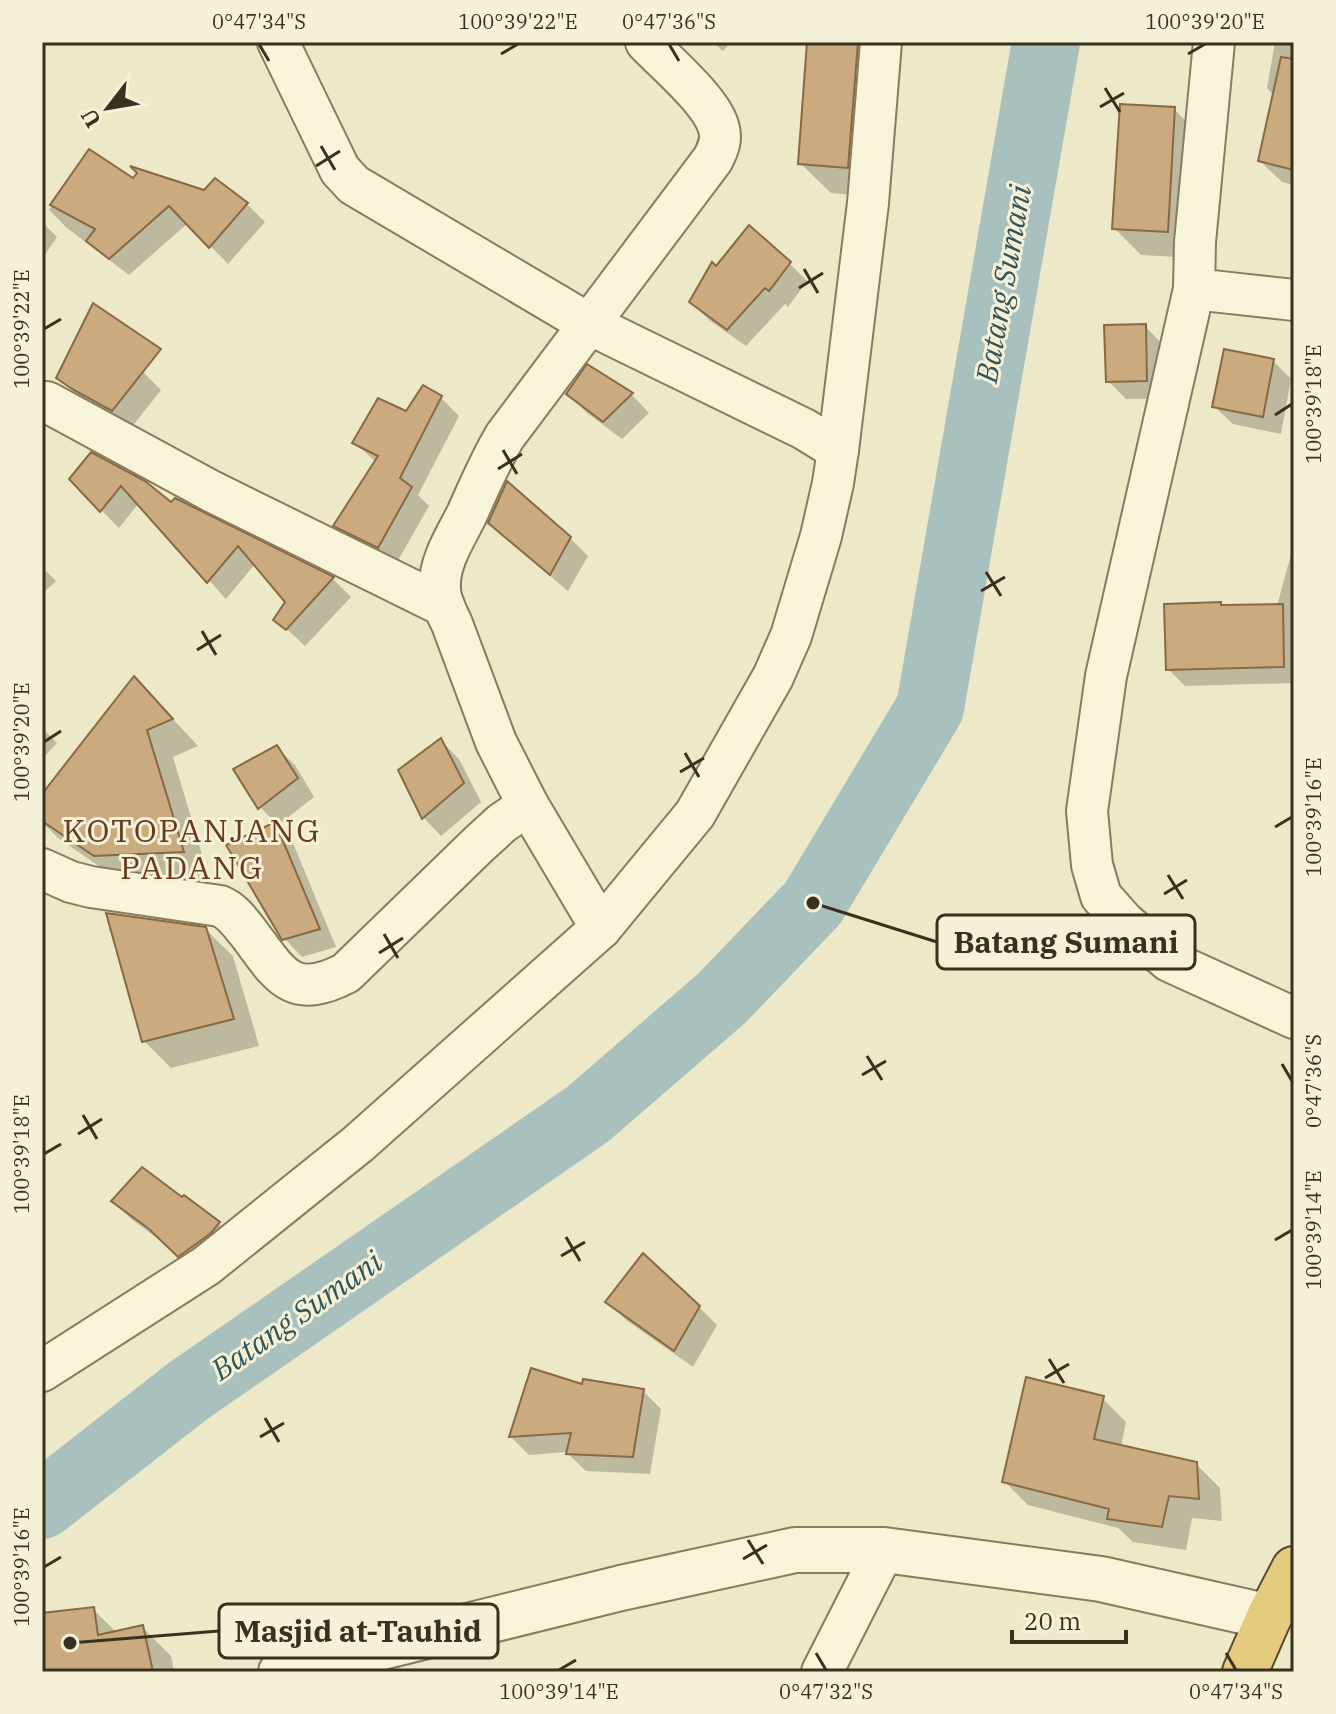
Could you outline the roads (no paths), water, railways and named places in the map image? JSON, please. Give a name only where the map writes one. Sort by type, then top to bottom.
[{"type":"highway","points":[[1245,1672],[1294,1569]]},
{"type":"street","points":[[278,42],[340,170],[354,185],[589,324],[804,429],[838,450]]},
{"type":"street","points":[[601,928],[528,805],[496,742],[439,591],[446,558],[505,436],[713,159],[720,145],[715,116],[646,42]]},
{"type":"street","points":[[42,1371],[206,1266],[358,1144],[601,928],[695,814],[773,677],[791,636],[821,536],[838,450],[868,203],[881,42]]},
{"type":"street","points":[[1214,42],[1195,242],[1194,289],[1106,676],[1087,811],[1092,865],[1101,896],[1124,922],[1169,961],[1294,1018]]},
{"type":"street","points":[[1194,289],[1294,300]]},
{"type":"street","points":[[42,404],[47,402],[211,491],[444,606]]},
{"type":"street","points":[[42,869],[91,887],[220,906],[237,919],[280,974],[294,983],[312,986],[346,973],[479,844],[528,805]]},
{"type":"street","points":[[281,1672],[621,1588],[795,1550],[884,1550],[1101,1579],[1269,1617]]},
{"type":"street","points":[[822,1672],[884,1550]]},
{"type":"waterway","name":"Batang Sumani","points":[[42,1505],[188,1391],[588,1114],[722,998],[813,903],[930,708],[1046,42]]},
{"type":"place","name":"Batang Sumani","points":[[813,903]]},
{"type":"place","name":"Masjid at-Tauhid","points":[[70,1643]]},
{"type":"district","name":"KOTOPANJANG PADANG","points":[[192,850]]}]
